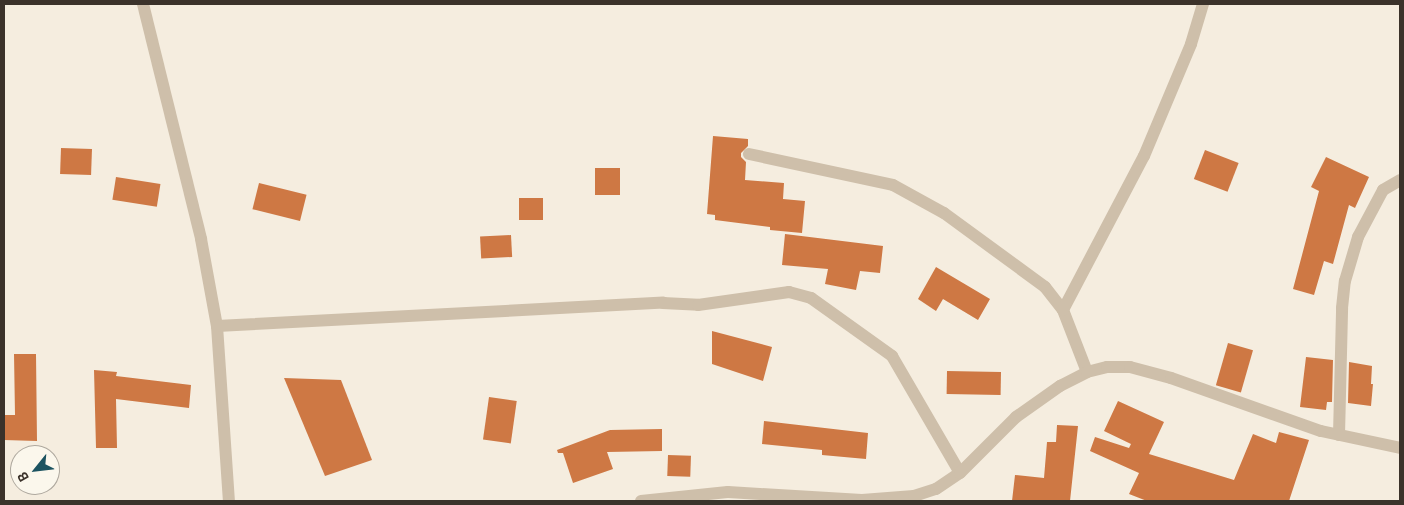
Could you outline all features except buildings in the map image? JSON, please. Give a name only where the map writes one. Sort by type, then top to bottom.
[{"type":"street","points":[[143,4],[201,239],[217,326],[229,501]]},
{"type":"street","points":[[1063,310],[1144,156],[1191,44],[1202,4]]},
{"type":"street","points":[[749,154],[893,185],[952,218],[1045,287],[1063,310],[1087,372]]},
{"type":"street","points":[[1339,435],[1342,308],[1345,282],[1358,237],[1383,190],[1400,180]]},
{"type":"street","points":[[217,326],[663,303],[698,305],[789,292],[811,298],[892,356],[960,473]]},
{"type":"street","points":[[641,501],[728,492],[862,500],[914,496],[936,489],[960,473],[1016,418],[1060,386],[1087,372],[1107,367],[1130,367],[1171,378],[1321,431],[1400,448]]}]
